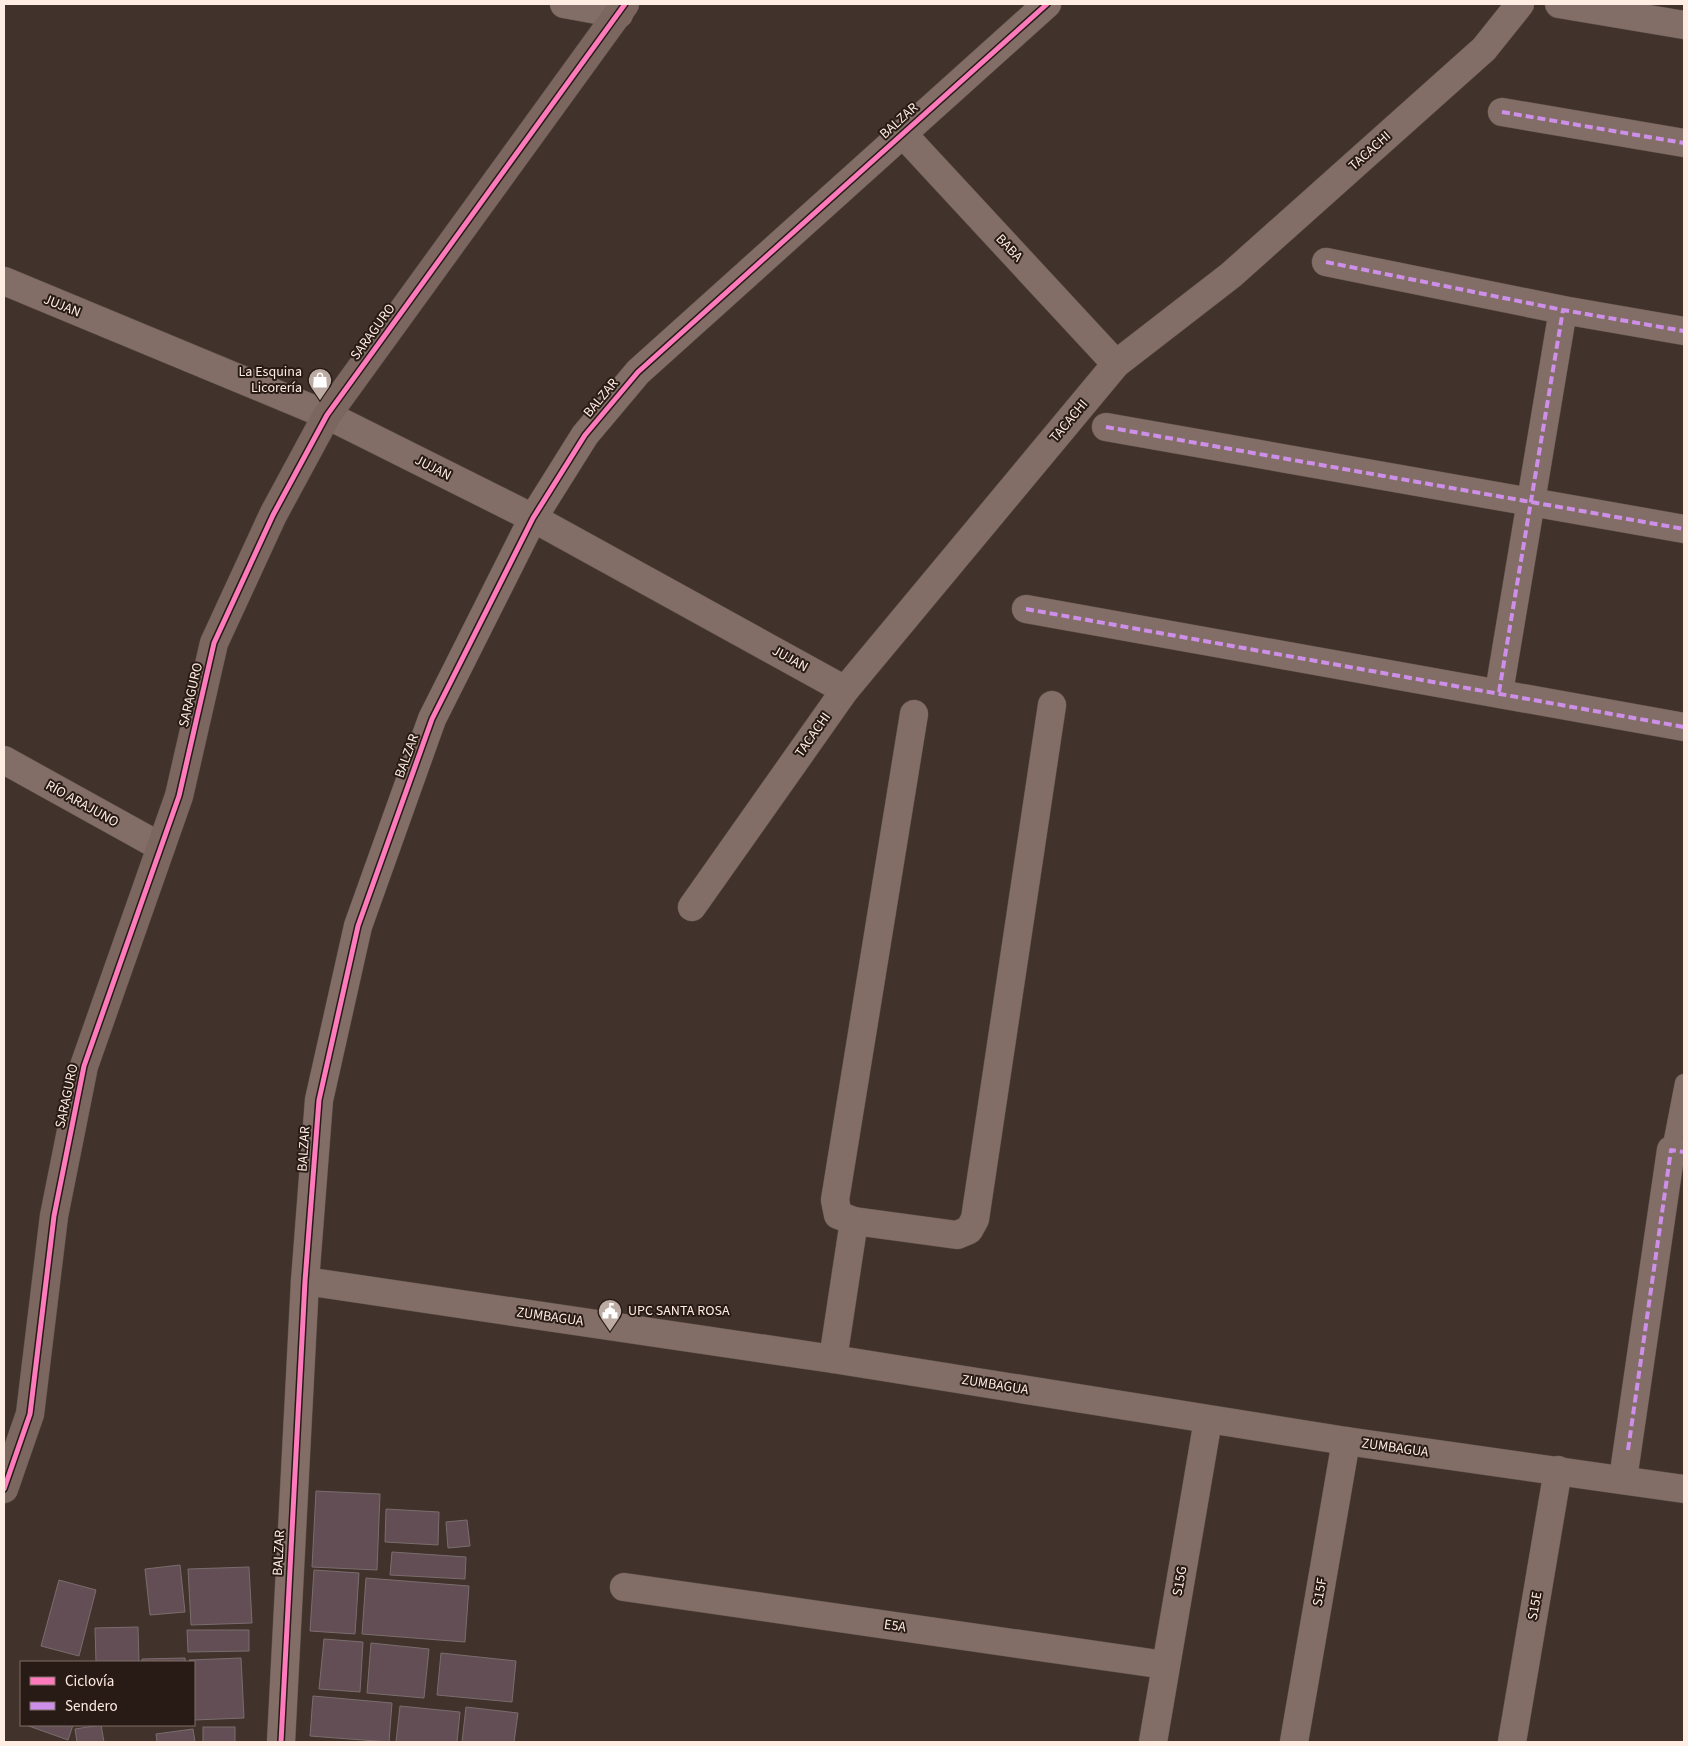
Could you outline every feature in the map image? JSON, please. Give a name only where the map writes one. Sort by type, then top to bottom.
[{"type":"street","points":[[564,4],[622,9]]},
{"type":"street","name":"BALZAR","points":[[281,1742],[305,1281],[319,1100],[358,926],[432,719],[533,518],[585,435],[638,372],[1047,4]]},
{"type":"street","name":"TACACHI","points":[[692,907],[845,690],[1116,364],[1231,275],[1484,49],[1520,4]]},
{"type":"street","points":[[1559,4],[1684,25]]},
{"type":"street","name":"SARAGURO","points":[[4,1489],[30,1414],[54,1216],[84,1066],[179,796],[214,643],[273,516],[327,415],[622,9]]},
{"type":"street","points":[[1502,112],[1684,143]]},
{"type":"street","name":"BABA","points":[[902,133],[1116,364]]},
{"type":"street","points":[[1326,262],[1563,310],[1684,331]]},
{"type":"street","name":"JUJAN","points":[[4,282],[327,415],[533,518],[845,690]]},
{"type":"street","points":[[1499,692],[1563,310]]},
{"type":"street","points":[[1106,427],[1684,529]]},
{"type":"street","points":[[1026,609],[1684,726]]},
{"type":"street","points":[[914,714],[835,1200],[838,1216],[854,1221],[957,1235],[969,1230],[976,1218],[1052,705]]},
{"type":"street","name":"RÍO ARAJUNO","points":[[4,760],[161,847]]},
{"type":"street","points":[[1624,1479],[1678,1151]]},
{"type":"street","points":[[833,1359],[854,1221]]},
{"type":"street","name":"ZUMBAGUA","points":[[305,1281],[833,1359],[1346,1441],[1684,1489]]},
{"type":"street","name":"S15G","points":[[1153,1742],[1208,1420]]},
{"type":"street","name":"S15F","points":[[1294,1742],[1346,1441]]},
{"type":"street","name":"S15E","points":[[1512,1742],[1558,1470]]},
{"type":"street","name":"E5A","points":[[624,1587],[1166,1665]]},
{"type":"lane","points":[[1678,1151],[1684,1083]]},
{"type":"building","points":[[316,1491],[380,1494],[377,1570],[312,1567]]},
{"type":"building","points":[[386,1509],[439,1512],[438,1545],[385,1542]]},
{"type":"building","points":[[467,1520],[470,1546],[448,1548],[446,1522]]},
{"type":"building","points":[[392,1552],[466,1557],[465,1579],[390,1575]]},
{"type":"building","points":[[180,1565],[185,1612],[150,1615],[145,1569]]},
{"type":"building","points":[[249,1567],[252,1623],[191,1625],[188,1569]]},
{"type":"building","points":[[314,1570],[359,1573],[355,1634],[310,1631]]},
{"type":"building","points":[[366,1578],[469,1586],[465,1642],[362,1634]]},
{"type":"building","points":[[59,1580],[96,1590],[79,1656],[41,1646]]},
{"type":"building","points":[[138,1627],[139,1661],[96,1661],[95,1628]]},
{"type":"building","points":[[187,1630],[249,1630],[249,1651],[188,1652]]},
{"type":"building","points":[[324,1639],[363,1642],[360,1692],[319,1689]]},
{"type":"building","points":[[371,1643],[429,1649],[424,1698],[367,1693]]},
{"type":"building","points":[[441,1653],[516,1661],[512,1702],[437,1695]]},
{"type":"building","points":[[185,1658],[185,1661],[142,1661],[142,1659]]},
{"type":"building","points":[[241,1658],[244,1718],[195,1720],[195,1661],[189,1660]]},
{"type":"building","points":[[313,1696],[392,1703],[389,1742],[310,1736]]},
{"type":"building","points":[[400,1706],[460,1712],[457,1742],[396,1742]]},
{"type":"building","points":[[466,1707],[518,1713],[514,1742],[462,1742]]},
{"type":"building","points":[[29,1726],[73,1726],[68,1740]]},
{"type":"building","points":[[101,1726],[104,1742],[77,1742],[75,1729]]},
{"type":"building","points":[[203,1727],[235,1727],[235,1742],[203,1742]]},
{"type":"building","points":[[193,1729],[195,1742],[157,1742],[156,1734]]},
{"type":"marked path","points":[[1502,112],[1684,143]]},
{"type":"marked path","points":[[1326,262],[1563,310],[1684,331]]},
{"type":"marked path","points":[[1499,692],[1563,310]]},
{"type":"marked path","points":[[1106,427],[1684,529]]},
{"type":"marked path","points":[[1026,609],[1684,727]]},
{"type":"marked path","points":[[1628,1450],[1671,1150],[1684,1152]]},
{"type":"cycle path","points":[[4,1489],[30,1414],[54,1216],[84,1066],[179,796],[214,643],[273,515],[327,415],[625,4]]},
{"type":"cycle path","points":[[281,1742],[305,1281],[319,1100],[358,926],[432,719],[533,518],[585,435],[638,372],[1047,4]]},
{"type":"place","name":"La Esquina Licorería","points":[[320,401]]},
{"type":"place","name":"UPC SANTA ROSA","points":[[610,1332]]}]
